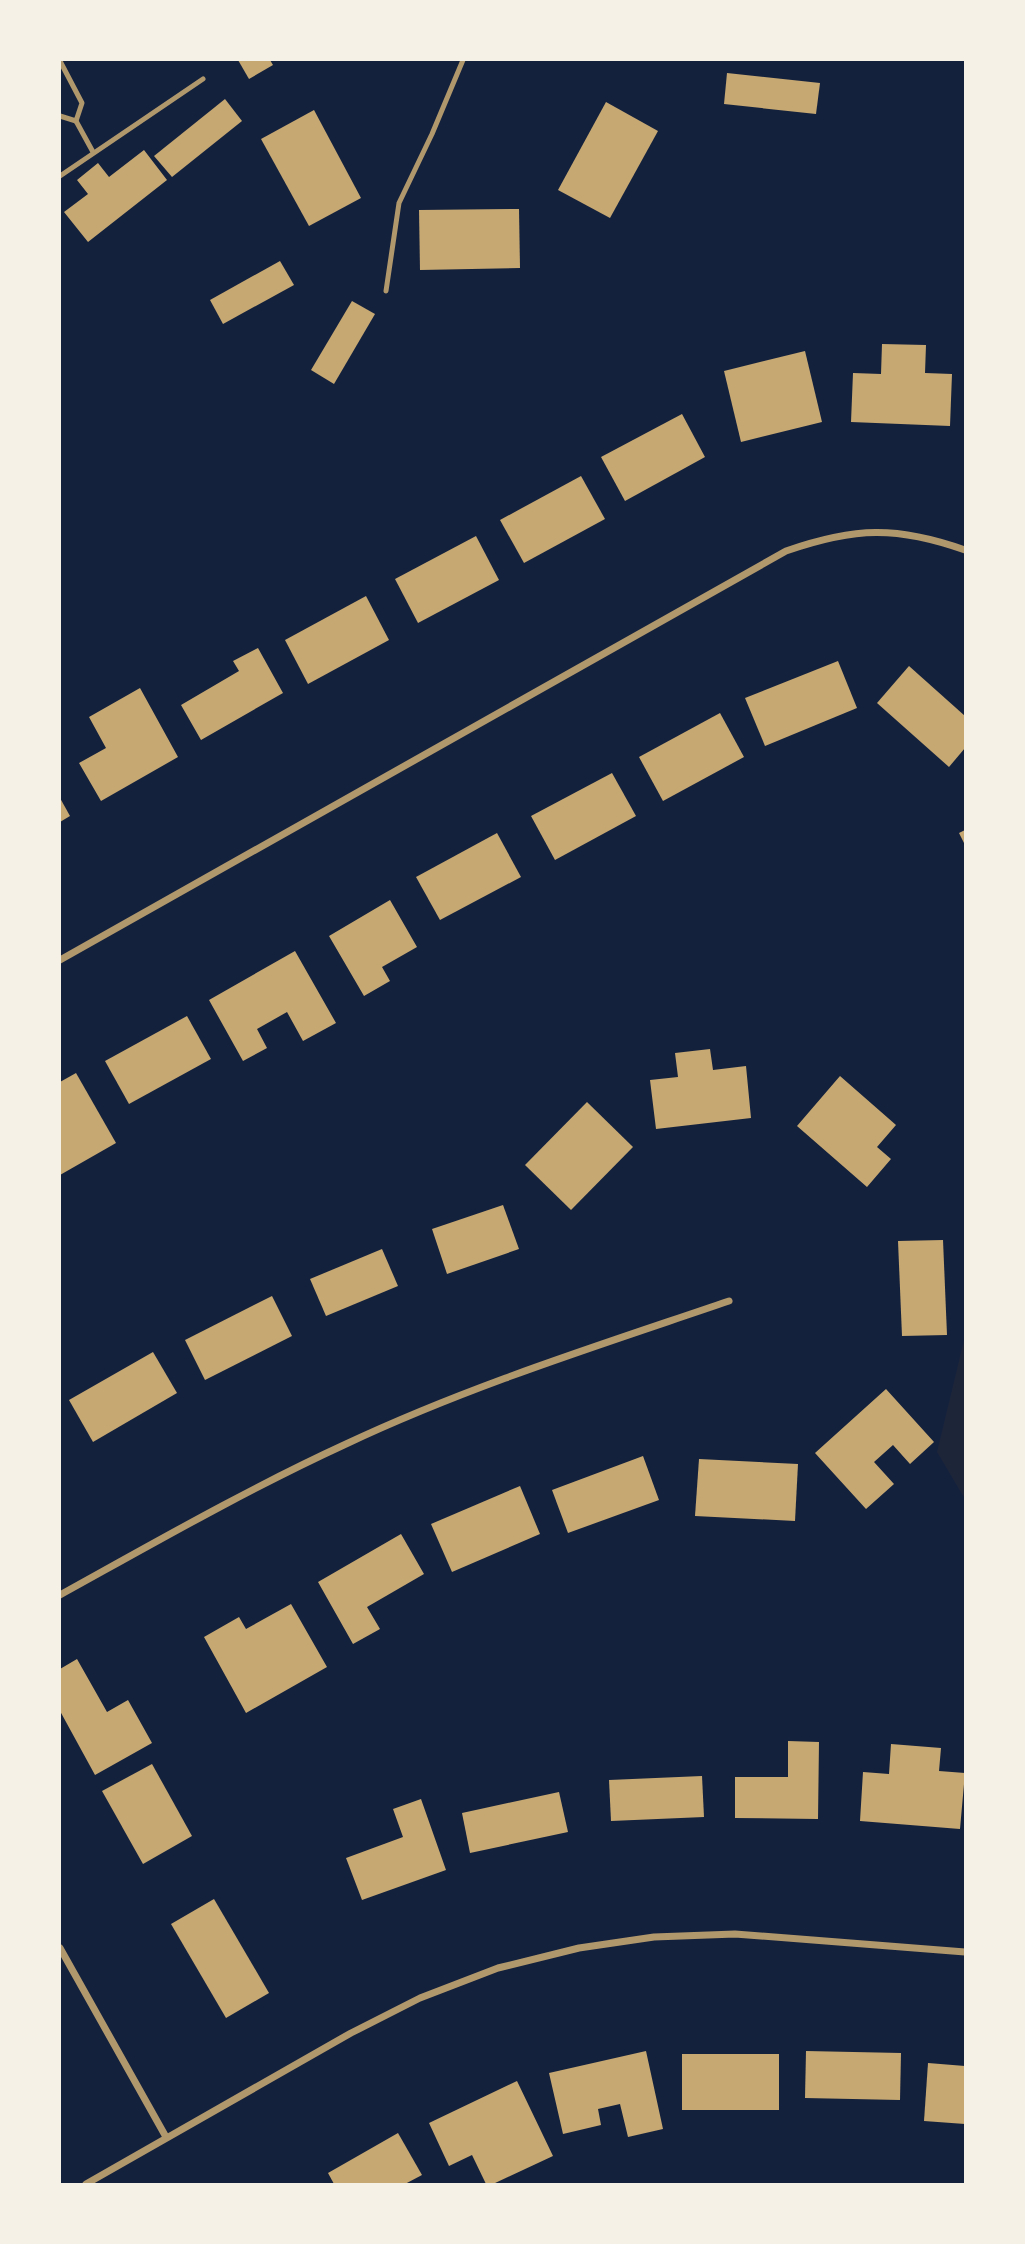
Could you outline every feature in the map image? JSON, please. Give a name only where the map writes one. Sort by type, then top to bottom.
[{"type":"street","points":[[60,960],[786,551],[824,537],[875,531],[932,538],[965,550]]},
{"type":"street","points":[[60,1595],[180,1528],[346,1444],[502,1378],[729,1301]]},
{"type":"street","points":[[86,2185],[351,2034],[420,1998],[498,1968],[579,1948],[654,1937],[735,1934],[965,1952]]},
{"type":"street","points":[[60,1948],[166,2137]]},
{"type":"lane","points":[[386,291],[399,203],[463,60]]},
{"type":"lane","points":[[60,61],[82,103],[76,121]]},
{"type":"lane","points":[[60,176],[203,79]]},
{"type":"lane","points":[[60,116],[76,121],[93,152]]},
{"type":"shaded area","points":[[965,1336],[965,1499],[937,1452]]},
{"type":"building","points":[[238,60],[270,60],[273,65],[249,79]]},
{"type":"building","points":[[727,73],[820,83],[816,114],[724,104]]},
{"type":"building","points":[[225,99],[242,121],[172,177],[154,156]]},
{"type":"building","points":[[606,102],[658,131],[610,218],[558,190]]},
{"type":"building","points":[[314,110],[361,198],[309,226],[261,139]]},
{"type":"building","points":[[144,150],[167,180],[88,242],[64,212],[88,194],[77,180],[98,163],[109,177]]},
{"type":"building","points":[[519,209],[520,268],[420,270],[419,210]]},
{"type":"building","points":[[280,261],[294,285],[223,324],[210,300]]},
{"type":"building","points":[[352,301],[375,314],[334,384],[311,370]]},
{"type":"building","points":[[882,344],[926,345],[925,373],[952,374],[950,426],[851,422],[853,373],[881,374]]},
{"type":"building","points":[[805,351],[822,422],[741,442],[724,371]]},
{"type":"building","points":[[682,414],[705,457],[625,501],[601,457]]},
{"type":"building","points":[[581,476],[605,519],[524,563],[500,520]]},
{"type":"building","points":[[476,536],[499,580],[418,623],[395,579]]},
{"type":"building","points":[[366,596],[389,640],[308,684],[285,640]]},
{"type":"building","points":[[258,648],[283,693],[201,740],[181,705],[239,671],[233,661]]},
{"type":"building","points":[[838,661],[857,708],[765,746],[745,698]]},
{"type":"building","points":[[909,666],[965,716],[965,748],[949,767],[877,703]]},
{"type":"building","points":[[140,688],[178,757],[101,801],[79,763],[106,748],[89,717]]},
{"type":"building","points":[[720,713],[744,757],[663,801],[639,757]]},
{"type":"building","points":[[612,773],[636,816],[555,860],[531,816]]},
{"type":"building","points":[[60,798],[70,816],[60,822]]},
{"type":"building","points":[[965,830],[965,845],[959,833]]},
{"type":"building","points":[[497,833],[521,877],[440,920],[416,877]]},
{"type":"building","points":[[390,900],[417,947],[382,967],[390,981],[364,996],[329,936]]},
{"type":"building","points":[[295,951],[336,1023],[303,1041],[287,1012],[257,1029],[267,1048],[243,1061],[209,1000]]},
{"type":"building","points":[[187,1016],[211,1059],[129,1104],[105,1061]]},
{"type":"building","points":[[710,1049],[713,1070],[746,1066],[751,1118],[656,1129],[650,1080],[678,1077],[675,1053]]},
{"type":"building","points":[[76,1073],[116,1143],[60,1175],[60,1082]]},
{"type":"building","points":[[840,1076],[896,1125],[877,1147],[891,1159],[867,1187],[797,1126]]},
{"type":"building","points":[[587,1102],[633,1147],[571,1210],[525,1165]]},
{"type":"building","points":[[503,1205],[519,1249],[447,1274],[432,1229]]},
{"type":"building","points":[[943,1240],[947,1335],[902,1336],[898,1241]]},
{"type":"building","points":[[382,1249],[398,1286],[326,1316],[310,1279]]},
{"type":"building","points":[[272,1296],[292,1336],[205,1380],[185,1340]]},
{"type":"building","points":[[153,1352],[177,1393],[93,1442],[69,1400]]},
{"type":"building","points":[[886,1389],[934,1442],[910,1464],[893,1445],[874,1462],[894,1484],[866,1509],[815,1453]]},
{"type":"building","points":[[643,1456],[659,1500],[568,1533],[552,1490]]},
{"type":"building","points":[[699,1459],[798,1464],[795,1521],[695,1516]]},
{"type":"building","points":[[520,1486],[540,1534],[452,1572],[431,1524]]},
{"type":"building","points":[[401,1534],[424,1574],[367,1607],[380,1629],[353,1644],[318,1582]]},
{"type":"building","points":[[291,1604],[327,1667],[246,1713],[204,1637],[239,1617],[246,1629]]},
{"type":"building","points":[[77,1659],[107,1712],[128,1700],[152,1743],[95,1775],[60,1711],[60,1669]]},
{"type":"building","points":[[788,1741],[819,1742],[818,1819],[735,1818],[735,1777],[788,1777]]},
{"type":"building","points":[[891,1744],[941,1748],[939,1771],[965,1773],[960,1829],[860,1821],[863,1772],[889,1774]]},
{"type":"building","points":[[152,1764],[192,1836],[143,1864],[102,1791]]},
{"type":"building","points":[[702,1776],[704,1817],[611,1821],[609,1780]]},
{"type":"building","points":[[559,1792],[568,1832],[470,1853],[462,1813]]},
{"type":"building","points":[[421,1799],[446,1870],[362,1900],[346,1858],[403,1837],[393,1809]]},
{"type":"building","points":[[214,1899],[269,1993],[226,2018],[171,1924]]},
{"type":"building","points":[[646,2051],[663,2129],[628,2137],[620,2104],[598,2109],[601,2125],[563,2134],[549,2073]]},
{"type":"building","points":[[806,2051],[901,2053],[900,2100],[805,2098]]},
{"type":"building","points":[[682,2054],[779,2054],[779,2110],[682,2110]]},
{"type":"building","points":[[928,2063],[965,2066],[965,2124],[924,2121]]},
{"type":"building","points":[[517,2081],[553,2156],[493,2184],[486,2184],[472,2155],[449,2166],[429,2123]]},
{"type":"building","points":[[398,2133],[422,2175],[405,2184],[334,2184],[328,2173]]}]
